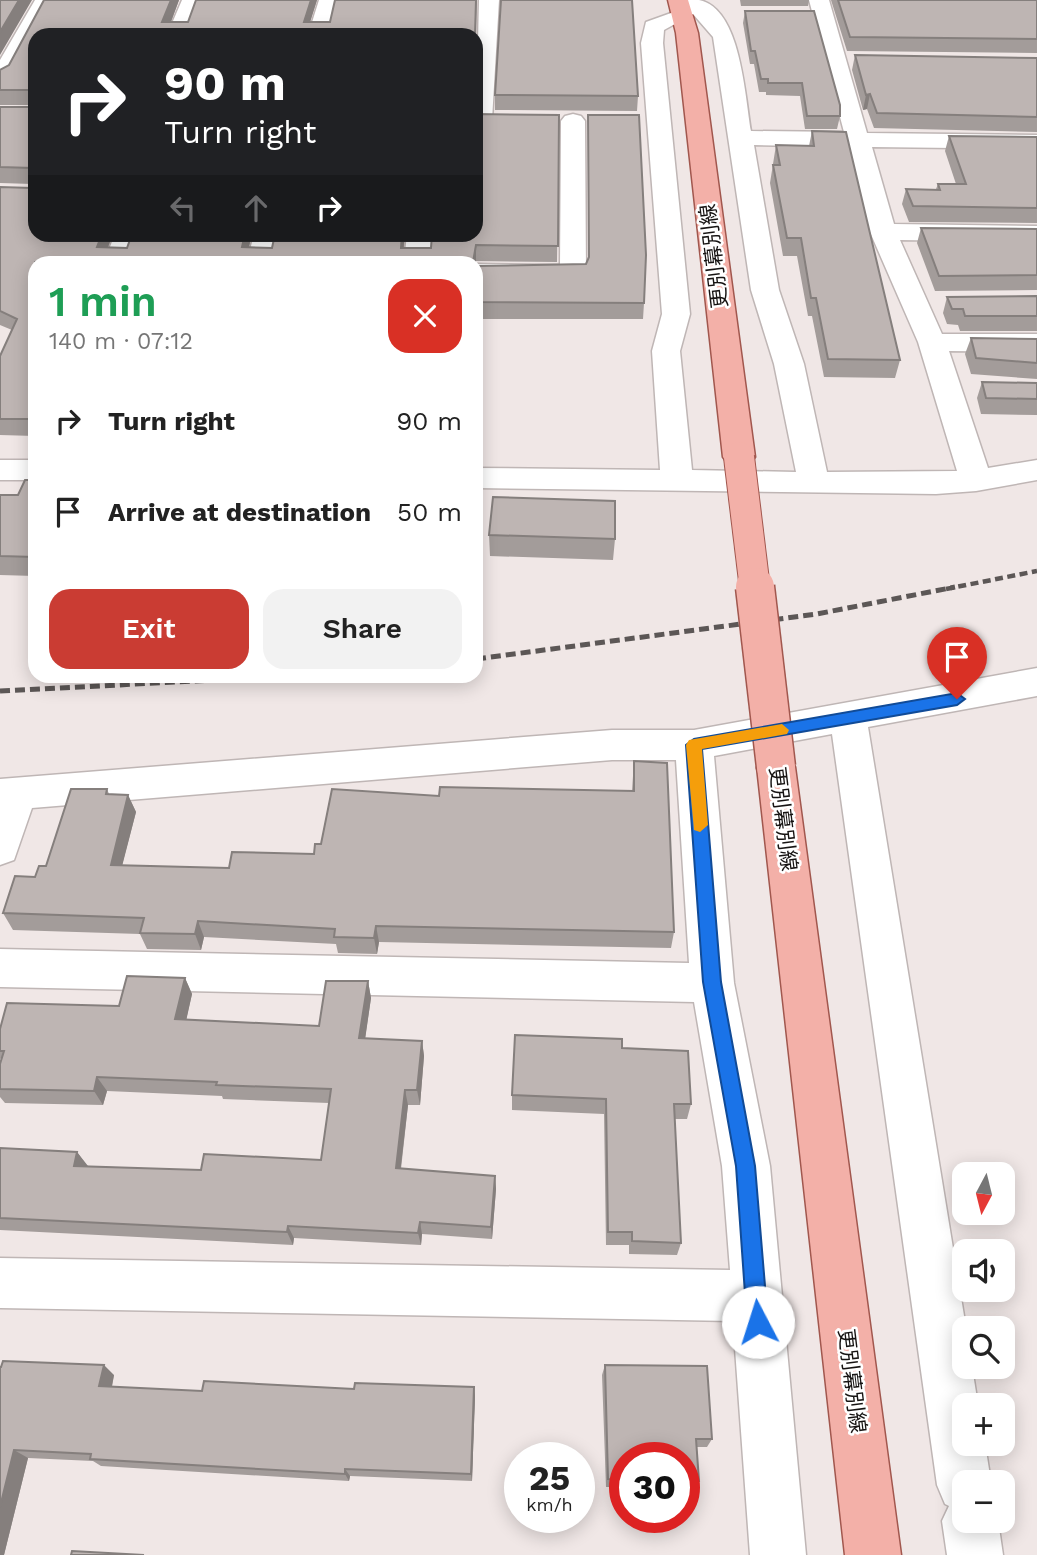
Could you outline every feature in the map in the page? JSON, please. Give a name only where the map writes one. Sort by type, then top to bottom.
[{"type":"main road","name":"更別幕別線","points":[[697,8],[739,457],[873,1555]]},
{"type":"street","points":[[29,28],[45,0]]},
{"type":"street","points":[[180,28],[192,0]]},
{"type":"street","points":[[321,28],[329,0]]},
{"type":"street","points":[[483,65],[489,0]]},
{"type":"street","points":[[677,481],[666,351],[676,314],[647,121],[654,27],[697,8],[724,36],[765,290],[789,364],[814,484]]},
{"type":"street","points":[[813,10],[834,60],[883,232],[928,302],[932,342],[959,385],[976,481]]},
{"type":"street","points":[[0,79],[28,30]]},
{"type":"street","points":[[834,60],[861,61]]},
{"type":"street","points":[[483,120],[506,120]]},
{"type":"street","points":[[483,272],[572,273],[585,121],[546,121]]},
{"type":"street","points":[[742,138],[1037,142]]},
{"type":"street","points":[[883,232],[1037,233]]},
{"type":"street","points":[[932,342],[1037,343]]},
{"type":"street","points":[[0,470],[28,470]]},
{"type":"street","points":[[483,478],[936,484],[976,481],[1037,470]]},
{"type":"street","points":[[0,848],[8,795],[612,745],[694,745],[1037,682]]},
{"type":"street","points":[[848,718],[962,1470]]},
{"type":"street","points":[[694,745],[712,982],[746,1166],[778,1555]]},
{"type":"street","points":[[0,968],[712,982]]},
{"type":"street","points":[[0,1283],[755,1296]]},
{"type":"street","points":[[972,1533],[975,1555]]},
{"type":"building","points":[[0,0],[19,0],[0,32]]},
{"type":"building","points":[[44,0],[171,0],[162,22],[188,22],[196,0],[311,0],[304,22],[330,22],[335,0],[476,0],[475,28],[29,28]]},
{"type":"building","points":[[501,0],[632,0],[638,96],[495,95]]},
{"type":"building","points":[[838,0],[1037,0],[1037,39],[850,37]]},
{"type":"building","points":[[745,11],[814,11],[840,105],[840,116],[807,116],[802,83],[768,83],[768,79],[761,79],[755,51],[751,51]]},
{"type":"building","points":[[28,30],[28,90],[0,90],[0,70],[9,65]]},
{"type":"building","points":[[855,55],[1037,58],[1037,117],[877,113],[870,94],[866,95]]},
{"type":"building","points":[[0,107],[28,107],[28,168],[0,167]]},
{"type":"building","points":[[483,114],[559,115],[558,246],[476,245],[474,256],[28,256],[28,419],[0,419],[0,356],[17,319],[0,311],[0,187],[28,188],[28,242],[99,242],[97,247],[127,248],[129,242],[243,242],[242,247],[272,248],[273,242],[401,242],[401,248],[431,248],[431,242],[483,242]]},
{"type":"building","points":[[588,115],[639,115],[646,255],[644,303],[483,302],[483,266],[586,264],[589,257]]},
{"type":"building","points":[[812,131],[846,132],[900,360],[828,359],[816,298],[811,298],[801,238],[787,238],[773,165],[780,165],[776,145],[814,146]]},
{"type":"building","points":[[949,136],[1037,137],[1037,208],[913,206],[906,189],[940,190],[938,184],[966,184]]},
{"type":"building","points":[[921,228],[1037,229],[1037,275],[939,276]]},
{"type":"building","points":[[1037,296],[1037,316],[965,316],[963,309],[952,309],[947,297]]},
{"type":"building","points":[[971,338],[1037,339],[1037,363],[976,358]]},
{"type":"building","points":[[982,382],[1037,383],[1037,399],[986,398]]},
{"type":"building","points":[[25,480],[28,480],[28,557],[0,556],[0,495],[18,495]]},
{"type":"building","points":[[493,497],[615,501],[615,539],[489,535]]},
{"type":"building","points":[[634,761],[667,763],[674,932],[376,926],[374,938],[334,937],[335,929],[198,921],[195,934],[140,933],[144,918],[3,913],[15,876],[35,877],[39,866],[46,866],[71,789],[107,789],[106,794],[128,795],[111,865],[229,868],[232,852],[314,854],[315,844],[321,844],[332,789],[439,796],[440,787],[634,791]]},
{"type":"building","points":[[127,976],[185,978],[175,1019],[319,1026],[326,981],[368,981],[359,1038],[422,1041],[417,1090],[405,1090],[396,1168],[495,1176],[491,1227],[420,1222],[418,1233],[288,1226],[287,1232],[0,1218],[0,1148],[77,1152],[74,1166],[201,1170],[204,1154],[321,1160],[331,1089],[97,1077],[94,1091],[0,1089],[0,1064],[4,1051],[0,1051],[0,1029],[7,1003],[119,1006]]},
{"type":"building","points":[[515,1035],[622,1039],[622,1048],[688,1051],[691,1104],[674,1104],[681,1243],[632,1241],[632,1232],[608,1232],[606,1099],[512,1095]]},
{"type":"building","points":[[3,1361],[104,1365],[99,1386],[202,1391],[204,1381],[354,1389],[355,1383],[474,1387],[471,1474],[345,1469],[345,1474],[90,1459],[91,1454],[14,1450],[0,1507],[0,1367]]},
{"type":"building","points":[[605,1365],[707,1366],[712,1439],[696,1439],[696,1442],[609,1442],[608,1479]]},
{"type":"building","points":[[72,1551],[144,1555],[71,1555]]},
{"type":"railway","points":[[946,589],[1037,571]]},
{"type":"railway","points":[[483,658],[817,614],[955,587]]},
{"type":"railway","points":[[0,691],[157,683]]},
{"type":"slow traffic","points":[[700,825],[694,745],[782,730]]},
{"type":"route","points":[[758,1322],[746,1166],[712,982],[694,745],[957,699]]}]
